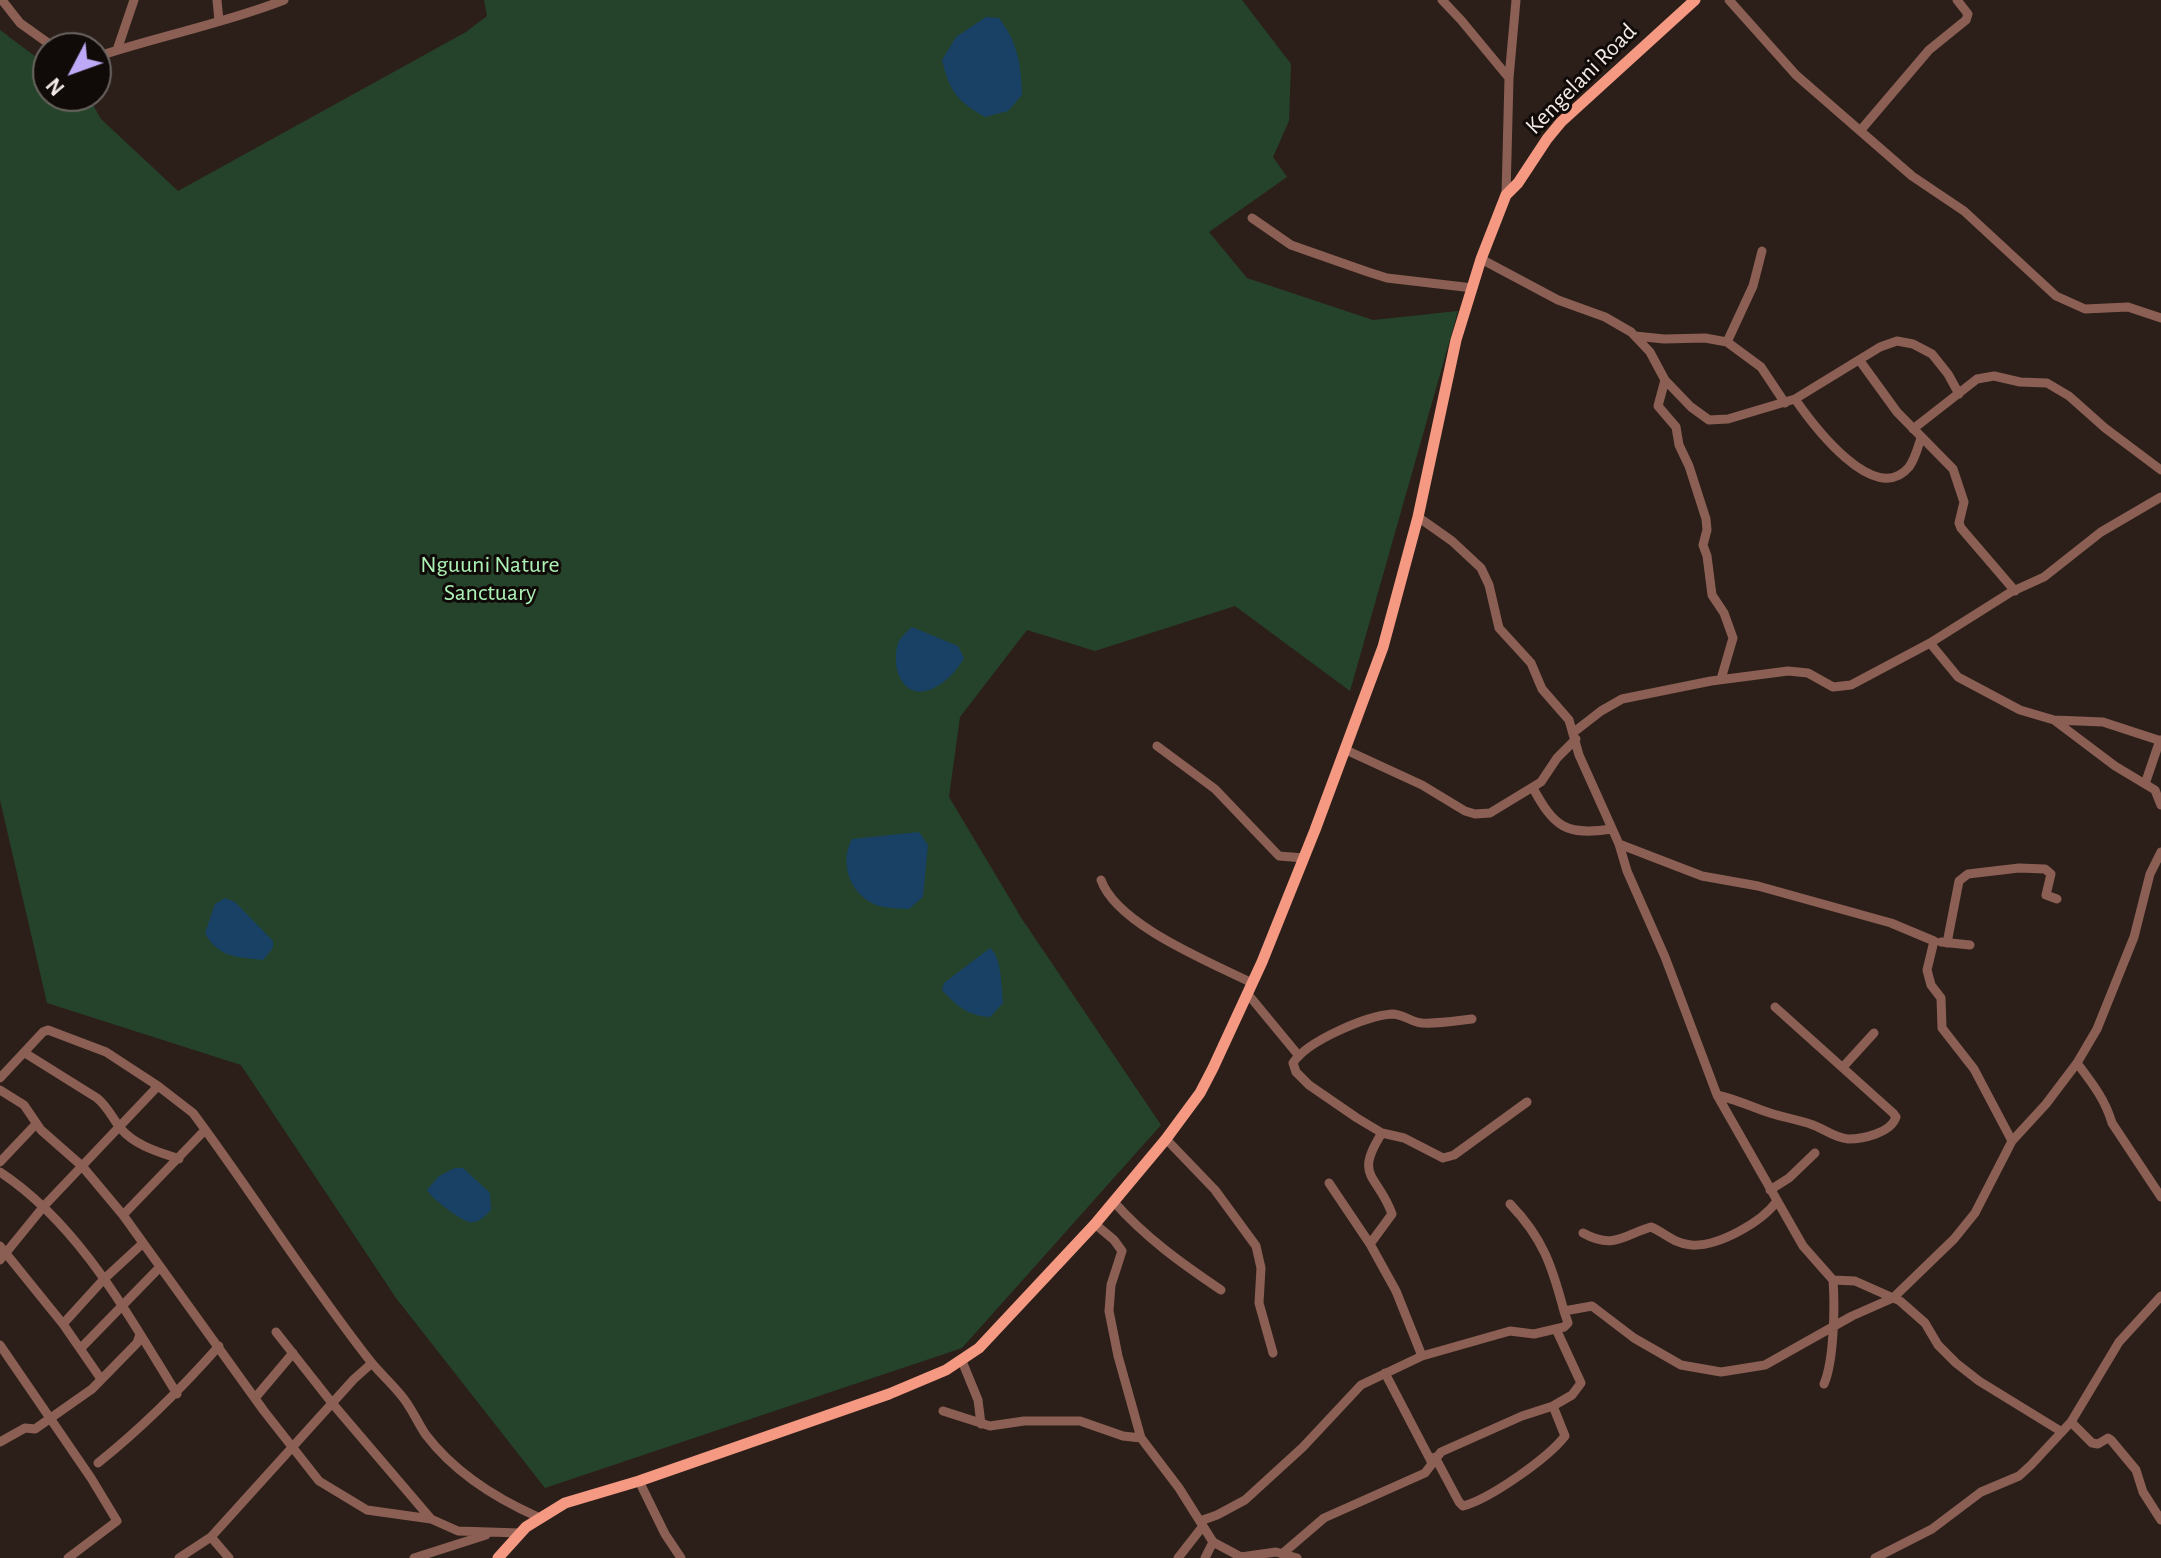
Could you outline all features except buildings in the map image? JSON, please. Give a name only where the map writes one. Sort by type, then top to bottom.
[{"type":"main road","name":"Kengelani Road","points":[[498,1558],[538,1517],[565,1503],[852,1408],[931,1377],[962,1361],[979,1348],[1095,1224],[1166,1139],[1207,1082],[1250,988],[1346,750],[1383,647],[1418,517],[1456,340],[1481,259],[1506,195],[1561,122],[1695,0]]},
{"type":"street","points":[[2,0],[20,23],[33,32]]},
{"type":"street","points":[[117,50],[134,0]]},
{"type":"street","points":[[217,0],[219,21]]},
{"type":"street","points":[[112,52],[284,0]]},
{"type":"street","points":[[1442,0],[1509,78]]},
{"type":"street","points":[[1506,195],[1509,78],[1516,0]]},
{"type":"street","points":[[1729,0],[1778,58],[1912,176],[1964,211],[2056,296],[2085,309],[2128,307],[2161,318]]},
{"type":"street","points":[[1860,131],[1929,50],[1966,20],[1968,14],[1957,0]]},
{"type":"street","points":[[1252,218],[1291,245],[1368,272],[1387,278],[1473,288]]},
{"type":"street","points":[[1727,342],[1753,286],[1762,251]]},
{"type":"street","points":[[1481,259],[1558,300],[1617,323],[1650,352],[1665,380],[1691,407],[1709,420],[1728,419],[1790,401],[1886,344],[1897,341],[1913,344],[1932,354],[1959,394]]},
{"type":"street","points":[[1635,336],[1705,338],[1727,342],[1761,367],[1825,437],[1862,470],[1876,478],[1896,477],[1909,467],[1921,438]]},
{"type":"street","points":[[1860,361],[1887,399],[1956,474],[1964,502],[1959,523],[1965,536],[2015,591]]},
{"type":"street","points":[[1913,429],[1977,379],[1987,376],[2047,383],[2069,396],[2161,470]]},
{"type":"street","points":[[1665,380],[1658,406],[1676,427],[1679,445],[1689,466],[1707,526],[1703,545],[1712,595],[1724,613],[1732,635],[1733,641],[1721,679]]},
{"type":"street","points":[[1346,750],[1422,785],[1465,811],[1490,813],[1533,788],[1549,773],[1575,735],[1601,711],[1622,699],[1721,679],[1796,671],[1808,673],[1828,686],[1839,688],[1851,685],[2044,577],[2101,532],[2160,500]]},
{"type":"street","points":[[1418,517],[1445,535],[1481,568],[1489,585],[1499,628],[1531,663],[1542,689],[1563,711],[1665,957],[1717,1095],[1803,1246],[1833,1280],[1835,1303],[1828,1374],[1824,1384]]},
{"type":"street","points":[[1930,643],[1963,681],[2020,710],[2054,720],[2103,722],[2160,740],[2145,784]]},
{"type":"street","points":[[2054,720],[2115,766],[2155,790],[2161,805]]},
{"type":"street","points":[[1157,746],[1215,789],[1279,856],[1304,858]]},
{"type":"street","points":[[1533,788],[1542,806],[1559,825],[1591,832],[1611,829]]},
{"type":"street","points":[[1619,844],[1702,876],[1792,895],[1903,927],[1934,941],[1970,945]]},
{"type":"street","points":[[1564,1311],[1592,1306],[1634,1338],[1681,1365],[1721,1372],[1765,1365],[1832,1327],[1893,1298],[1968,1222],[2012,1141],[2046,1104],[2077,1063],[2097,1029],[2134,937],[2150,874],[2161,852]]},
{"type":"street","points":[[1947,943],[1959,881],[1968,874],[2019,868],[2045,869],[2051,874],[2046,895],[2057,899]]},
{"type":"street","points":[[1101,880],[1114,903],[1130,917],[1250,988],[1299,1056]]},
{"type":"street","points":[[1934,941],[1927,970],[1931,985],[1941,998],[1942,1028],[1974,1069],[2012,1141]]},
{"type":"street","points":[[1717,1095],[1847,1139],[1885,1130],[1894,1123],[1896,1117],[1893,1113],[1775,1007]]},
{"type":"street","points":[[1472,1019],[1418,1023],[1397,1014],[1387,1015],[1341,1029],[1299,1056],[1293,1063],[1294,1067],[1309,1085],[1382,1133],[1404,1138],[1443,1158],[1450,1158],[1527,1102]]},
{"type":"street","points":[[0,1078],[48,1030],[106,1052],[193,1113],[372,1363],[409,1404],[424,1432],[452,1462],[501,1500],[538,1517]]},
{"type":"street","points":[[1843,1067],[1874,1033]]},
{"type":"street","points":[[25,1053],[97,1098],[120,1127],[142,1145],[179,1159]]},
{"type":"street","points":[[2077,1063],[2101,1095],[2112,1123],[2161,1197]]},
{"type":"street","points":[[0,1260],[3,1248],[158,1086]]},
{"type":"street","points":[[0,1090],[24,1105],[36,1124],[82,1166],[123,1215],[293,1449],[326,1487],[367,1510],[431,1519],[458,1531],[520,1533]]},
{"type":"street","points":[[0,1162],[36,1124]]},
{"type":"street","points":[[123,1215],[205,1130]]},
{"type":"street","points":[[1370,1244],[1392,1214],[1367,1165],[1369,1152],[1382,1133]]},
{"type":"street","points":[[1166,1139],[1215,1190],[1256,1246],[1261,1268],[1259,1303],[1273,1353]]},
{"type":"street","points":[[1770,1190],[1789,1178],[1815,1153]]},
{"type":"street","points":[[0,1172],[44,1206],[74,1240],[140,1334],[177,1394]]},
{"type":"street","points":[[1329,1183],[1370,1244],[1396,1291],[1422,1356]]},
{"type":"street","points":[[1583,1233],[1601,1241],[1621,1240],[1651,1227],[1675,1241],[1699,1245],[1753,1224],[1769,1212],[1777,1201]]},
{"type":"street","points":[[1114,1202],[1142,1233],[1172,1258],[1221,1290]]},
{"type":"street","points":[[1178,1558],[1202,1523],[1245,1500],[1303,1447],[1361,1385],[1422,1356],[1510,1331],[1534,1334],[1568,1323],[1539,1238],[1510,1204]]},
{"type":"street","points":[[1095,1224],[1122,1251],[1111,1285],[1109,1311],[1141,1438],[1163,1465],[1213,1542],[1241,1557],[1282,1554],[1297,1558]]},
{"type":"street","points":[[63,1324],[103,1280],[142,1244]]},
{"type":"street","points":[[3,1248],[81,1348],[101,1379]]},
{"type":"street","points":[[81,1348],[159,1268]]},
{"type":"street","points":[[1833,1280],[1855,1281],[1900,1301],[1919,1316],[1938,1345],[1956,1363],[1979,1381],[2062,1432]]},
{"type":"street","points":[[1875,1558],[1932,1529],[1993,1486],[2019,1476],[2071,1422],[2119,1342],[2161,1296]]},
{"type":"street","points":[[1282,1554],[1324,1518],[1425,1473],[1441,1452],[1522,1416],[1553,1406],[1572,1395],[1581,1383],[1556,1329]]},
{"type":"street","points":[[276,1332],[431,1519]]},
{"type":"street","points":[[0,1442],[25,1428],[35,1429],[92,1389],[137,1343],[140,1334]]},
{"type":"street","points":[[0,1345],[117,1521],[68,1558]]},
{"type":"street","points":[[98,1463],[136,1433],[177,1394],[219,1346]]},
{"type":"street","points":[[255,1398],[293,1353]]},
{"type":"street","points":[[962,1361],[978,1400],[981,1424]]},
{"type":"street","points":[[179,1558],[211,1537],[372,1363]]},
{"type":"street","points":[[1385,1373],[1463,1506],[1477,1502],[1509,1482],[1565,1436],[1553,1406]]},
{"type":"street","points":[[943,1411],[981,1424],[999,1426],[1024,1421],[1080,1421],[1123,1436],[1141,1438]]},
{"type":"street","points":[[2071,1422],[2092,1443],[2098,1444],[2108,1438],[2111,1440],[2136,1470],[2143,1492],[2161,1520]]},
{"type":"street","points":[[639,1481],[665,1534],[681,1558]]},
{"type":"street","points":[[414,1558],[493,1533]]},
{"type":"street","points":[[211,1537],[229,1558]]},
{"type":"street","points":[[1205,1558],[1213,1542]]},
{"type":"green space","name":"Nguuni Nature Sanctuary","points":[[484,0],[1242,0],[1291,64],[1289,121],[1273,157],[1287,177],[1209,232],[1247,278],[1373,320],[1458,311],[1350,691],[1235,606],[1095,651],[1027,630],[960,717],[949,797],[1022,919],[1161,1125],[962,1348],[545,1488],[396,1298],[241,1065],[47,1003],[0,800],[0,30],[32,54],[32,112],[97,112],[178,191],[466,32],[487,16]]},
{"type":"water","points":[[986,17],[999,18],[1010,36],[1019,64],[1022,95],[1008,111],[985,117],[956,94],[942,60],[956,37]]},
{"type":"water","points":[[912,627],[958,646],[964,658],[941,684],[922,692],[904,684],[896,665],[899,641]]},
{"type":"water","points":[[919,832],[928,845],[923,897],[909,909],[879,906],[862,896],[848,874],[848,847],[852,839]]},
{"type":"water","points":[[225,898],[235,902],[273,941],[273,948],[263,960],[222,952],[205,933],[215,904]]},
{"type":"water","points":[[990,948],[999,965],[1003,1003],[990,1017],[963,1009],[942,990],[944,983]]},
{"type":"water","points":[[455,1168],[463,1168],[490,1193],[491,1210],[478,1221],[469,1222],[459,1217],[427,1190],[439,1176]]}]
